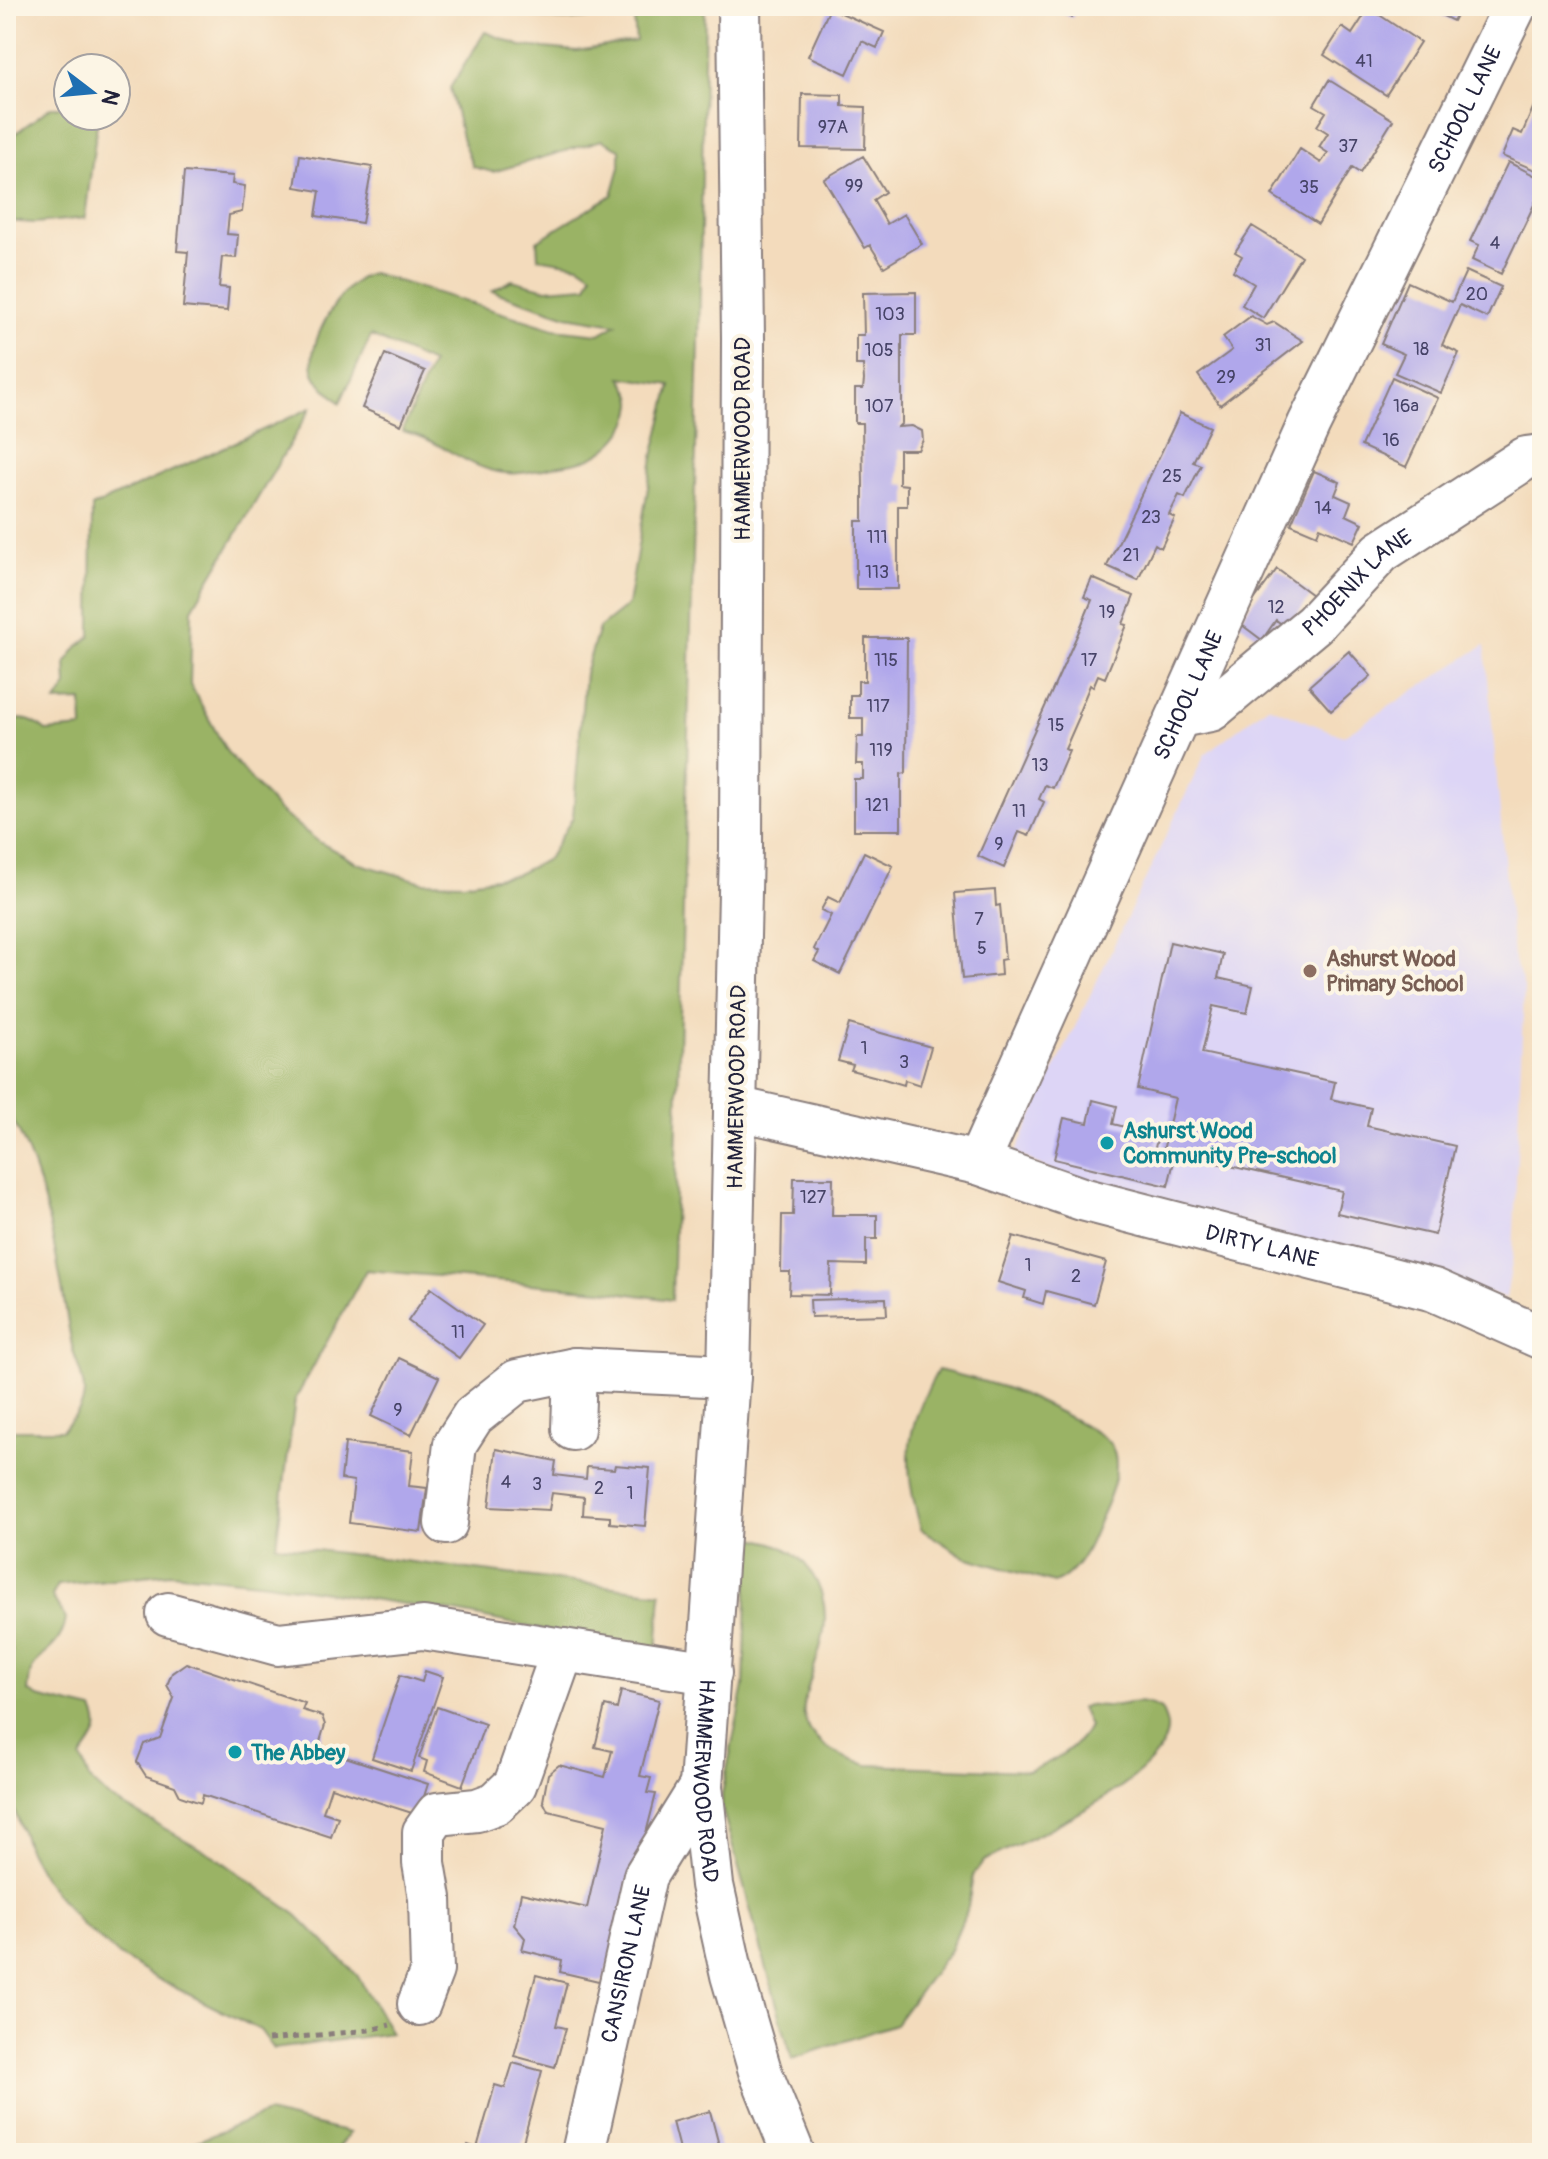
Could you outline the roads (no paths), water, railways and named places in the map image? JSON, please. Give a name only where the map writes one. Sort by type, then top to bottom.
[{"type":"street","name":"HAMMERWOOD ROAD","points":[[739,6],[743,338],[741,816],[735,1108],[729,1376],[701,1786],[712,1885],[732,1975],[760,2071],[793,2153]]},
{"type":"street","name":"SCHOOL LANE","points":[[978,1163],[1309,424],[1515,6]]},
{"type":"street","name":"PHOENIX LANE","points":[[1180,716],[1211,710],[1314,624],[1381,552],[1526,458],[1542,456]]},
{"type":"street","points":[[735,1108],[978,1163]]},
{"type":"street","name":"DIRTY LANE","points":[[978,1163],[1082,1199],[1434,1290],[1542,1338]]},
{"type":"street","points":[[446,1523],[455,1444],[473,1416],[517,1381],[575,1369],[729,1376]]},
{"type":"street","points":[[573,1429],[575,1369]]},
{"type":"street","points":[[168,1614],[278,1644],[423,1628],[710,1673]]},
{"type":"street","points":[[419,2004],[432,1970],[424,1832],[437,1814],[477,1810],[496,1803],[515,1785],[563,1650]]},
{"type":"street","name":"CANSIRON LANE","points":[[583,2153],[645,1876],[701,1786]]},
{"type":"place","name":"Ashurst Wood Primary School","points":[[1310,971]]},
{"type":"place","name":"Ashurst Wood Community Pre-school","points":[[1107,1143]]},
{"type":"place","name":"The Abbey","points":[[235,1752]]}]
